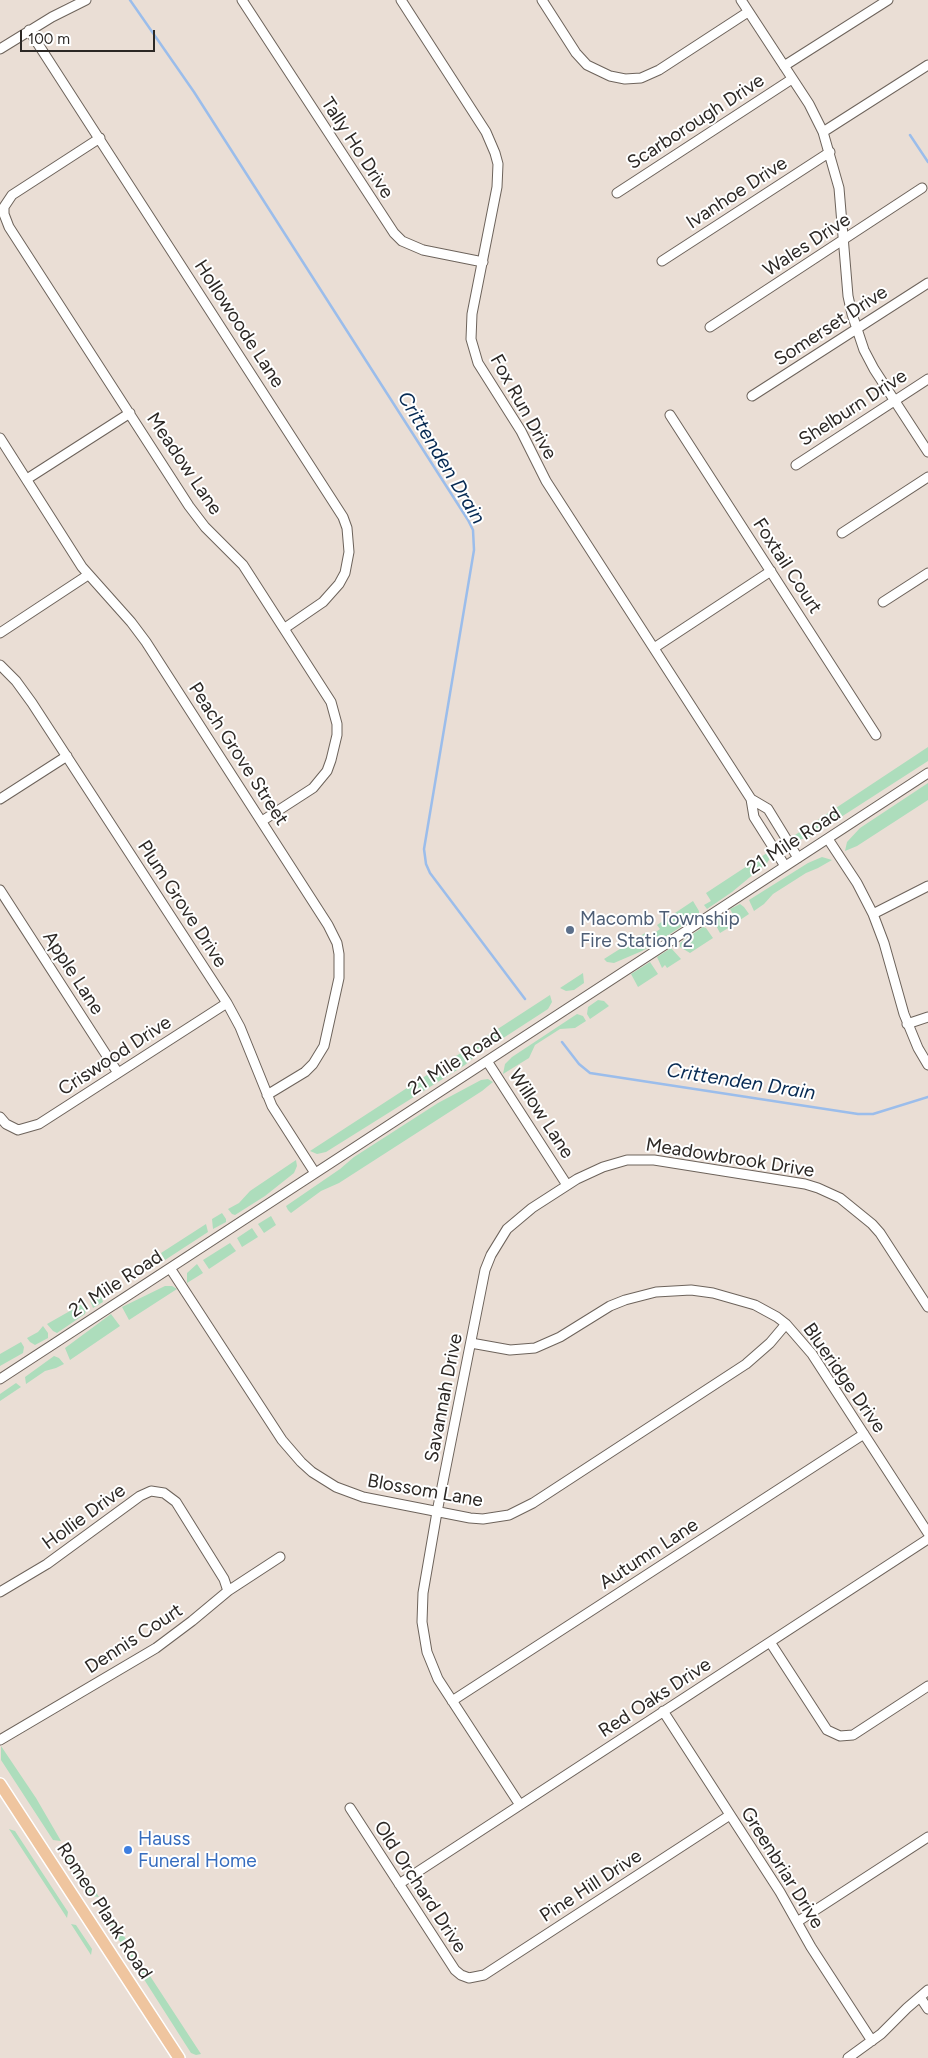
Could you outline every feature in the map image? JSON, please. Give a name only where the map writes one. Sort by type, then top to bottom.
[{"type":"main road","name":"Romeo Plank Road","points":[[0,1784],[178,2058]]},
{"type":"street","points":[[0,49],[29,30],[86,0]]},
{"type":"street","name":"Tally Ho Drive","points":[[242,0],[394,233],[402,241],[423,250],[482,262]]},
{"type":"street","name":"Fox Run Drive","points":[[401,0],[486,132],[495,152],[498,176],[471,328],[471,339],[478,364],[521,431],[546,481],[751,799],[754,817],[785,866]]},
{"type":"street","points":[[542,0],[576,53],[587,65],[610,76],[625,79],[641,78],[659,70],[748,12]]},
{"type":"street","points":[[741,0],[808,104],[823,132],[839,188],[848,296],[857,329],[874,369],[928,452]]},
{"type":"street","points":[[784,66],[888,0]]},
{"type":"street","name":"Hollowoode Lane","points":[[29,30],[343,517],[349,540],[349,552],[345,573],[340,584],[332,594],[312,611],[284,628]]},
{"type":"street","points":[[823,132],[928,65]]},
{"type":"street","name":"Scarborough Drive","points":[[617,192],[792,80]]},
{"type":"street","name":"Meadow Lane","points":[[100,138],[12,195],[4,207],[4,214],[9,227],[189,506],[206,527],[236,557],[331,702],[337,724],[337,735],[331,760],[320,780],[313,788],[262,821]]},
{"type":"street","name":"Ivanhoe Drive","points":[[662,261],[830,152]]},
{"type":"street","name":"Wales Drive","points":[[710,327],[922,188]]},
{"type":"street","name":"Somerset Drive","points":[[752,396],[928,283]]},
{"type":"street","name":"Shelburn Drive","points":[[796,464],[928,380]]},
{"type":"street","points":[[27,479],[130,413]]},
{"type":"street","name":"Foxtail Court","points":[[670,415],[876,735]]},
{"type":"street","name":"Peach Grove Street","points":[[0,438],[88,575],[138,631],[333,934],[338,948],[340,966],[327,1035],[320,1054],[305,1072],[267,1095]]},
{"type":"street","points":[[842,533],[928,477]]},
{"type":"street","points":[[654,648],[771,571]]},
{"type":"street","points":[[883,602],[928,573]]},
{"type":"street","points":[[0,633],[88,575]]},
{"type":"street","name":"Plum Grove Drive","points":[[0,665],[16,681],[32,702],[226,1003],[240,1028],[267,1095],[285,1129],[315,1173]]},
{"type":"street","points":[[0,799],[67,756]]},
{"type":"street","name":"21 Mile Road","points":[[0,1379],[928,773]]},
{"type":"street","name":"Fox Run Drive","points":[[751,799],[768,809],[798,858]]},
{"type":"street","points":[[828,839],[857,883],[874,914],[907,1024],[928,1065]]},
{"type":"street","points":[[874,914],[928,886]]},
{"type":"street","name":"Apple Lane","points":[[0,890],[118,1073]]},
{"type":"street","name":"Criswood Drive","points":[[0,1117],[6,1124],[18,1130],[39,1124],[226,1003]]},
{"type":"street","points":[[907,1024],[928,1017]]},
{"type":"street","name":"Willow Lane","points":[[487,1061],[567,1185]]},
{"type":"street","name":"Meadowbrook Drive","points":[[567,1185],[602,1167],[627,1160],[640,1160],[681,1164],[818,1188],[845,1202],[880,1232],[928,1307]]},
{"type":"street","name":"Savannah Drive","points":[[520,1805],[452,1701],[432,1666],[427,1652],[422,1622],[423,1593],[437,1512],[485,1270],[499,1241],[519,1218],[567,1185]]},
{"type":"street","name":"Blossom Lane","points":[[170,1268],[282,1440],[301,1462],[323,1479],[350,1493],[378,1501],[483,1519],[509,1515],[520,1510],[746,1364],[770,1343],[786,1324]]},
{"type":"street","name":"Blueridge Drive","points":[[471,1343],[510,1350],[535,1348],[560,1337],[596,1314],[625,1300],[656,1292],[673,1290],[713,1293],[744,1301],[767,1311],[786,1324],[812,1354],[928,1533]]},
{"type":"street","name":"Autumn Lane","points":[[452,1701],[864,1434]]},
{"type":"street","name":"Hollie Drive","points":[[0,1592],[47,1564],[140,1496],[151,1491],[164,1493],[176,1502],[224,1580],[228,1591]]},
{"type":"street","name":"Red Oaks Drive","points":[[399,1884],[928,1539]]},
{"type":"street","name":"Dennis Court","points":[[0,1740],[156,1648],[221,1599],[228,1591],[280,1556]]},
{"type":"street","points":[[770,1642],[827,1730],[840,1736],[853,1735],[928,1686]]},
{"type":"street","name":"Greenbriar Drive","points":[[663,1711],[780,1892],[811,1947],[872,2041]]},
{"type":"street","name":"Old Orchard Drive","points":[[350,1808],[455,1970],[468,1978]]},
{"type":"street","name":"Pine Hill Drive","points":[[468,1978],[484,1975],[730,1815]]},
{"type":"street","points":[[797,1922],[928,1837]]},
{"type":"street","points":[[848,2058],[872,2041],[928,1990]]},
{"type":"street","points":[[920,1997],[928,2009]]},
{"type":"green space","points":[[928,747],[928,761],[810,837],[798,840],[792,837]]},
{"type":"green space","points":[[928,783],[928,800],[857,846],[845,851],[847,842],[860,828]]},
{"type":"green space","points":[[770,851],[771,857],[767,863],[732,892],[707,909],[704,905],[711,901],[706,893]]},
{"type":"green space","points":[[822,857],[832,860],[806,873],[773,894],[754,911],[749,900],[808,863]]},
{"type":"green space","points":[[693,901],[699,911],[699,915],[659,941],[653,934],[660,929],[657,925]]},
{"type":"green space","points":[[740,904],[749,914],[737,922],[730,909]]},
{"type":"green space","points":[[721,915],[730,927],[720,933],[713,920]]},
{"type":"green space","points":[[703,927],[706,928],[713,938],[690,953],[680,947],[680,943]]},
{"type":"green space","points":[[645,933],[651,946],[614,963],[607,962],[604,959]]},
{"type":"green space","points":[[671,948],[681,959],[667,968],[665,965],[662,968],[657,957]]},
{"type":"green space","points":[[650,962],[658,974],[638,987],[631,974]]},
{"type":"green space","points":[[583,973],[584,983],[574,990],[566,991],[560,988]]},
{"type":"green space","points":[[550,995],[552,1002],[548,1009],[474,1057],[465,1065],[326,1152],[317,1154],[310,1151]]},
{"type":"green space","points":[[598,1000],[604,1001],[609,1006],[590,1019],[587,1014],[588,1007]]},
{"type":"green space","points":[[577,1014],[583,1016],[586,1021],[575,1028],[560,1029],[535,1045],[529,1058],[503,1074],[505,1064],[512,1057]]},
{"type":"green space","points":[[488,1079],[493,1082],[482,1091],[339,1183],[321,1191],[291,1213],[288,1210],[286,1206],[340,1169],[354,1157],[438,1103],[481,1080]]},
{"type":"green space","points":[[296,1160],[297,1166],[294,1173],[265,1196],[235,1215],[228,1209],[239,1203],[250,1191]]},
{"type":"green space","points":[[222,1213],[226,1222],[213,1229],[212,1219]]},
{"type":"green space","points":[[271,1216],[276,1225],[264,1233],[258,1224]]},
{"type":"green space","points":[[206,1224],[208,1232],[165,1260],[161,1253]]},
{"type":"green space","points":[[252,1228],[258,1237],[242,1247],[237,1238]]},
{"type":"green space","points":[[230,1243],[236,1251],[209,1269],[203,1260]]},
{"type":"green space","points":[[197,1264],[203,1273],[187,1283],[187,1273]]},
{"type":"green space","points":[[165,1286],[172,1286],[177,1289],[129,1320],[122,1307]]},
{"type":"green space","points":[[100,1293],[103,1302],[93,1308],[90,1300]]},
{"type":"green space","points":[[84,1303],[85,1314],[57,1333],[47,1324]]},
{"type":"green space","points":[[111,1314],[120,1326],[70,1360],[65,1348]]},
{"type":"green space","points":[[43,1326],[48,1333],[48,1338],[35,1345],[30,1342],[27,1338],[38,1332]]},
{"type":"green space","points":[[21,1342],[24,1347],[23,1353],[0,1366],[0,1354]]},
{"type":"green space","points":[[54,1356],[59,1358],[64,1364],[45,1371],[26,1384],[25,1377]]},
{"type":"green space","points":[[16,1383],[21,1387],[0,1401],[0,1394]]},
{"type":"green space","points":[[1,1746],[36,1798],[61,1841],[53,1840],[1,1760]]},
{"type":"green space","points":[[9,1829],[15,1831],[68,1912],[67,1918]]},
{"type":"green space","points":[[69,1852],[99,1897],[90,1896],[67,1861]]},
{"type":"green space","points":[[105,1907],[201,2054],[191,2053],[103,1915]]},
{"type":"green space","points":[[71,1924],[76,1925],[92,1949],[91,1955]]},
{"type":"waterway","name":"Crittenden Drain","points":[[130,0],[194,92],[473,530],[474,550],[424,849],[426,864],[430,873],[525,999]]},
{"type":"waterway","points":[[910,135],[928,162]]},
{"type":"waterway","name":"Crittenden Drain","points":[[562,1042],[579,1064],[590,1073],[858,1114],[873,1114],[928,1097]]},
{"type":"place","name":"Macomb Township Fire Station 2","points":[[570,930]]},
{"type":"place","name":"Hauss Funeral Home","points":[[128,1850]]}]
